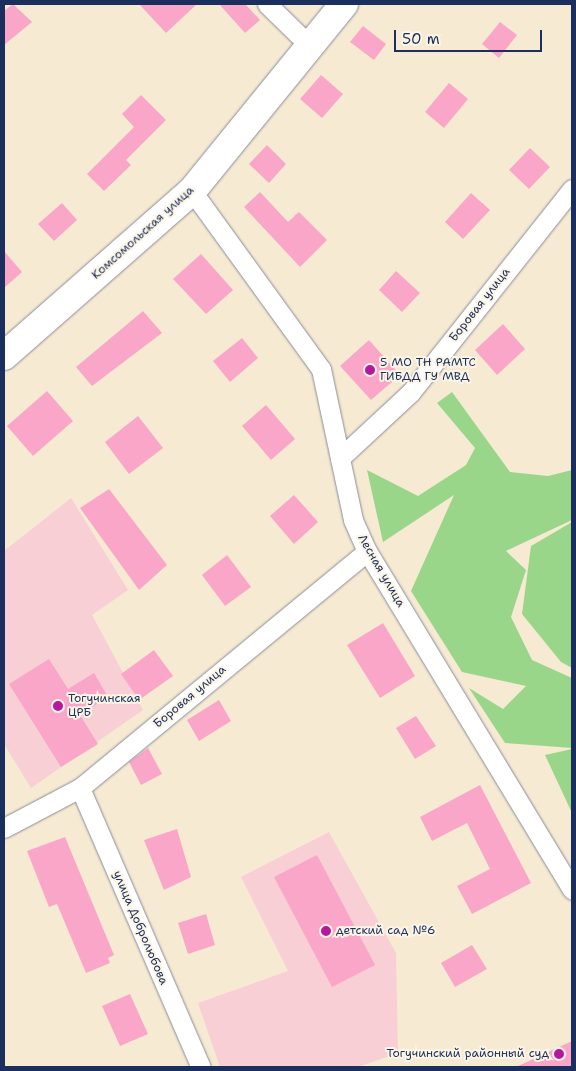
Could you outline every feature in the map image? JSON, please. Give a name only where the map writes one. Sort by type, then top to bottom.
[{"type":"main road","name":"Комсомольская улица","points":[[4,356],[192,191],[308,44],[344,4]]},
{"type":"street","points":[[267,4],[308,44]]},
{"type":"street","name":"Боровая улица","points":[[340,458],[412,392],[572,189]]},
{"type":"street","name":"Лесная улица","points":[[192,191],[320,369],[353,520],[367,551],[572,890]]},
{"type":"street","name":"Боровая улица","points":[[4,828],[80,788],[367,551]]},
{"type":"street","name":"улица Добролюбова","points":[[80,788],[201,1067]]},
{"type":"shaded area","points":[[71,498],[128,590],[92,615],[143,710],[31,788],[4,744],[4,551]]},
{"type":"shaded area","name":"детский сад №6","points":[[329,832],[396,953],[398,1053],[358,1067],[220,1067],[198,1003],[288,971],[241,877]]},
{"type":"green space","points":[[452,392],[510,472],[548,476],[572,470],[572,520],[506,551],[526,570],[511,617],[532,660],[572,678],[572,748],[505,743],[469,688],[503,709],[526,686],[462,672],[411,591],[454,495],[383,542],[367,470],[418,496],[466,465],[475,448],[437,403]]},
{"type":"green space","points":[[572,522],[572,668],[561,662],[522,614],[531,546]]},
{"type":"green space","points":[[572,749],[572,813],[545,755]]},
{"type":"building","points":[[13,4],[32,22],[4,45],[4,11]]},
{"type":"building","points":[[139,4],[197,4],[166,33]]},
{"type":"building","points":[[219,4],[245,4],[260,20],[245,33]]},
{"type":"building","points":[[500,22],[517,35],[499,58],[482,44]]},
{"type":"building","points":[[363,26],[386,44],[374,60],[350,42]]},
{"type":"building","points":[[321,75],[343,94],[322,118],[300,99]]},
{"type":"building","points":[[449,83],[468,99],[444,128],[425,112]]},
{"type":"building","points":[[141,95],[166,120],[126,160],[131,165],[104,191],[87,174],[134,127],[122,114]]},
{"type":"building","points":[[267,145],[286,164],[269,183],[249,164]]},
{"type":"building","points":[[530,148],[550,167],[529,189],[509,170]]},
{"type":"building","points":[[260,192],[288,222],[299,212],[327,240],[300,267],[244,207]]},
{"type":"building","points":[[471,193],[490,210],[463,239],[445,222]]},
{"type":"building","points":[[62,203],[77,220],[54,241],[38,224]]},
{"type":"building","points":[[4,251],[22,272],[4,288]]},
{"type":"building","points":[[201,254],[233,290],[206,314],[173,279]]},
{"type":"building","points":[[396,271],[420,293],[402,312],[379,290]]},
{"type":"building","points":[[143,311],[162,333],[92,386],[76,367]]},
{"type":"building","points":[[503,324],[525,349],[497,375],[475,350]]},
{"type":"building","points":[[242,338],[258,358],[230,382],[213,361]]},
{"type":"building","name":"5 МО ТН РАМТС ГИБДД ГУ МВД","points":[[369,340],[400,375],[371,400],[340,366]]},
{"type":"building","points":[[47,391],[73,421],[33,456],[7,426]]},
{"type":"building","points":[[266,405],[295,439],[271,460],[242,426]]},
{"type":"building","points":[[138,416],[163,448],[129,474],[105,442]]},
{"type":"building","points":[[109,489],[167,565],[139,590],[80,508]]},
{"type":"building","points":[[294,495],[318,522],[294,544],[270,516]]},
{"type":"building","points":[[227,555],[251,587],[225,606],[202,575]]},
{"type":"building","points":[[383,623],[415,676],[380,698],[347,645]]},
{"type":"building","points":[[154,650],[173,676],[139,700],[121,674]]},
{"type":"building","name":"Тогучинская ЦРБ","points":[[49,659],[68,689],[94,673],[108,697],[80,715],[98,744],[61,767],[9,684]]},
{"type":"building","points":[[219,700],[231,721],[199,741],[187,720]]},
{"type":"building","points":[[416,716],[436,746],[415,759],[396,728]]},
{"type":"building","points":[[148,748],[162,774],[141,785],[129,762]]},
{"type":"building","points":[[480,785],[531,883],[472,914],[457,886],[490,869],[467,823],[432,841],[420,817]]},
{"type":"building","points":[[177,829],[191,877],[164,890],[144,840]]},
{"type":"building","points":[[65,837],[114,955],[108,958],[110,963],[86,973],[57,904],[49,907],[27,851]]},
{"type":"building","points":[[317,855],[375,965],[332,987],[274,877]]},
{"type":"building","points":[[206,914],[215,945],[188,954],[178,923]]},
{"type":"building","points":[[472,945],[487,969],[455,987],[441,963]]},
{"type":"building","points":[[130,994],[148,1034],[120,1046],[102,1006]]},
{"type":"building","name":"Тогучинский районный суд","points":[[572,1041],[572,1067],[516,1067]]},
{"type":"place","name":"5 МО ТН РАМТС ГИБДД ГУ МВД","points":[[370,370]]},
{"type":"place","name":"Тогучинская ЦРБ","points":[[58,706]]},
{"type":"place","name":"детский сад №6","points":[[326,931]]},
{"type":"place","name":"Тогучинский районный суд","points":[[559,1054]]}]
